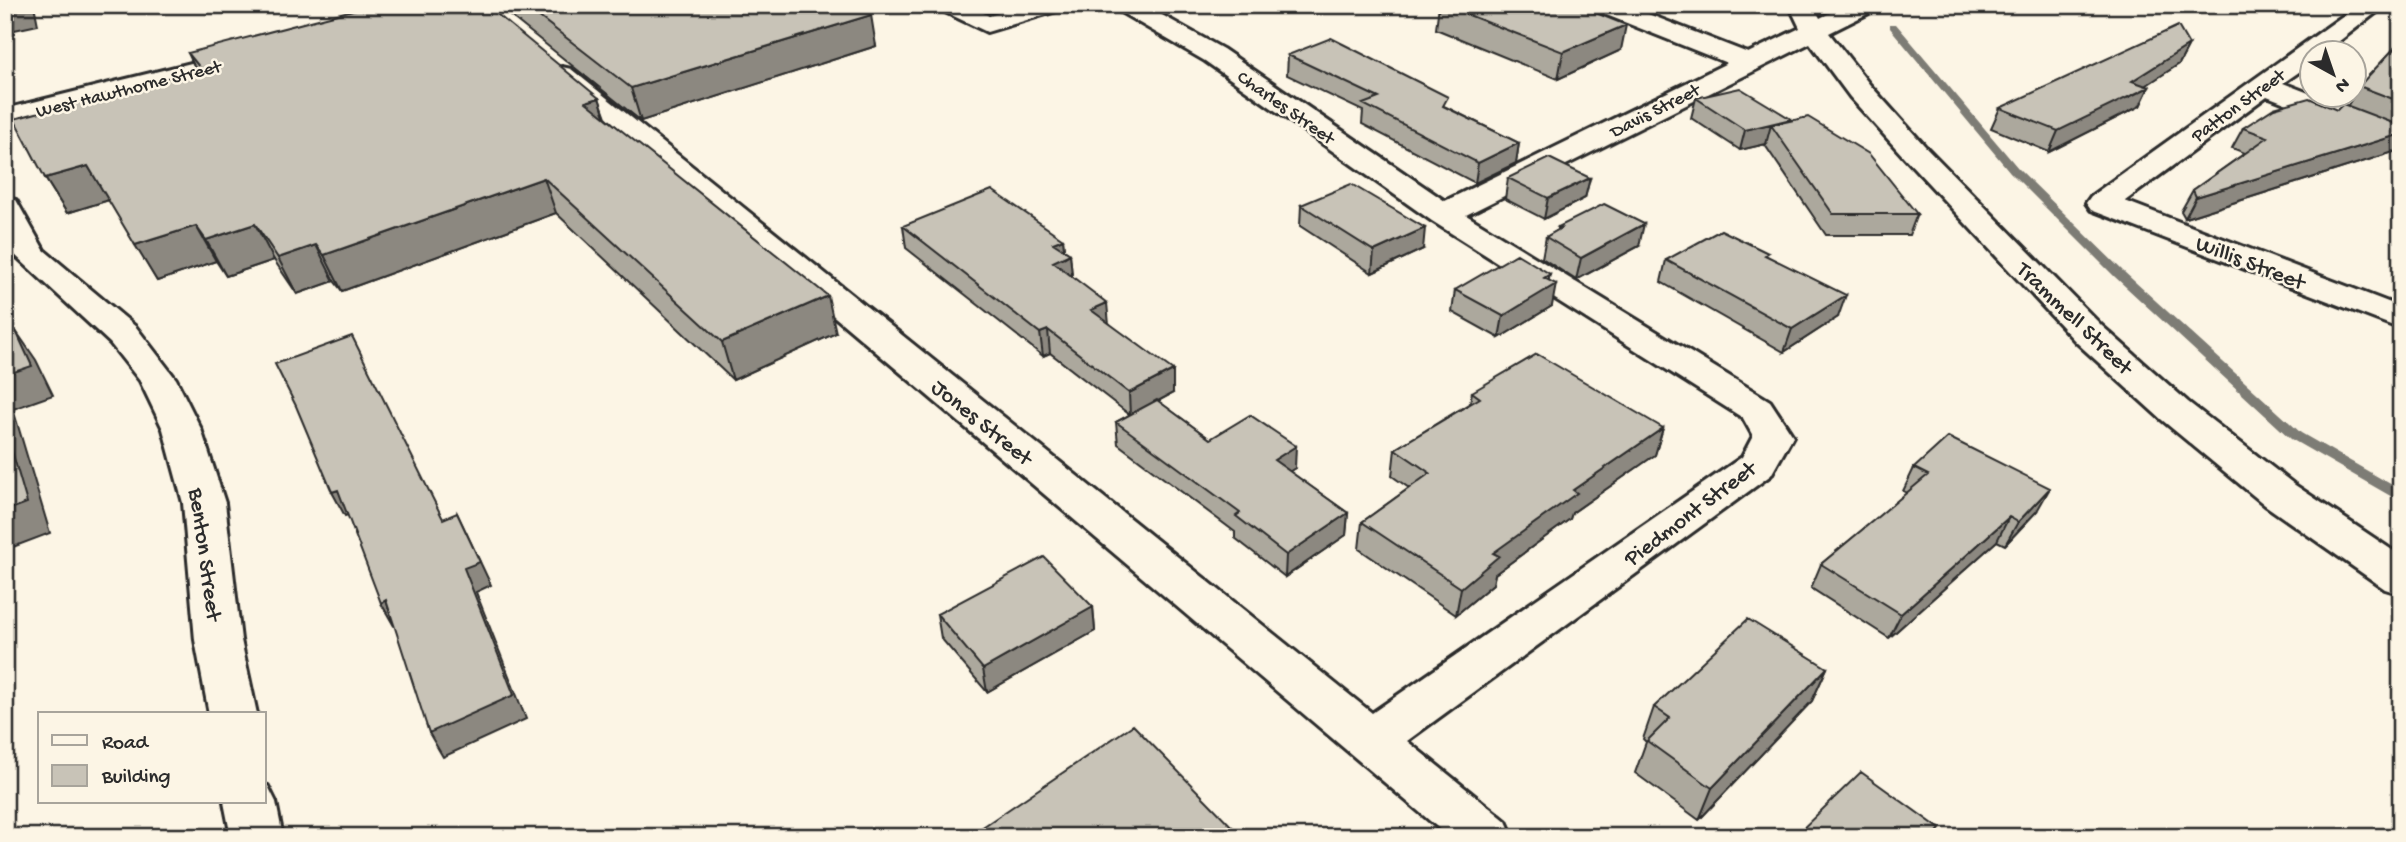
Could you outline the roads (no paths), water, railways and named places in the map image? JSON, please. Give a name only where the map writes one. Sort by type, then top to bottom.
[{"type":"street","points":[[950,5],[987,25],[1052,5]]},
{"type":"street","name":"Charles Street","points":[[1126,5],[1214,55],[1443,214]]},
{"type":"street","points":[[1603,5],[1747,62]]},
{"type":"street","name":"Davis Street","points":[[1443,214],[1747,62],[1808,18],[1866,5]]},
{"type":"street","name":"Patton Street","points":[[2102,203],[2374,5]]},
{"type":"street","points":[[2388,5],[2401,10]]},
{"type":"street","name":"Trammell Street","points":[[1808,18],[1860,91],[1913,151],[2090,334],[2175,411],[2280,495],[2401,578]]},
{"type":"street","name":"West Hawthorne Street","points":[[5,117],[271,51]]},
{"type":"street","name":"Jones Street","points":[[538,56],[1487,837]]},
{"type":"street","points":[[2263,85],[2401,139]]},
{"type":"street","name":"Willis Street","points":[[2102,203],[2401,319]]},
{"type":"street","name":"Benton Street","points":[[5,207],[31,255],[123,335],[157,379],[182,429],[204,503],[218,639],[233,712]]},
{"type":"street","name":"Piedmont Street","points":[[1372,740],[1757,466],[1773,436],[1757,410],[1443,214]]},
{"type":"street","points":[[250,804],[257,837]]},
{"type":"waterway","points":[[1893,26],[2014,170],[2119,274],[2296,436],[2401,497]]}]
